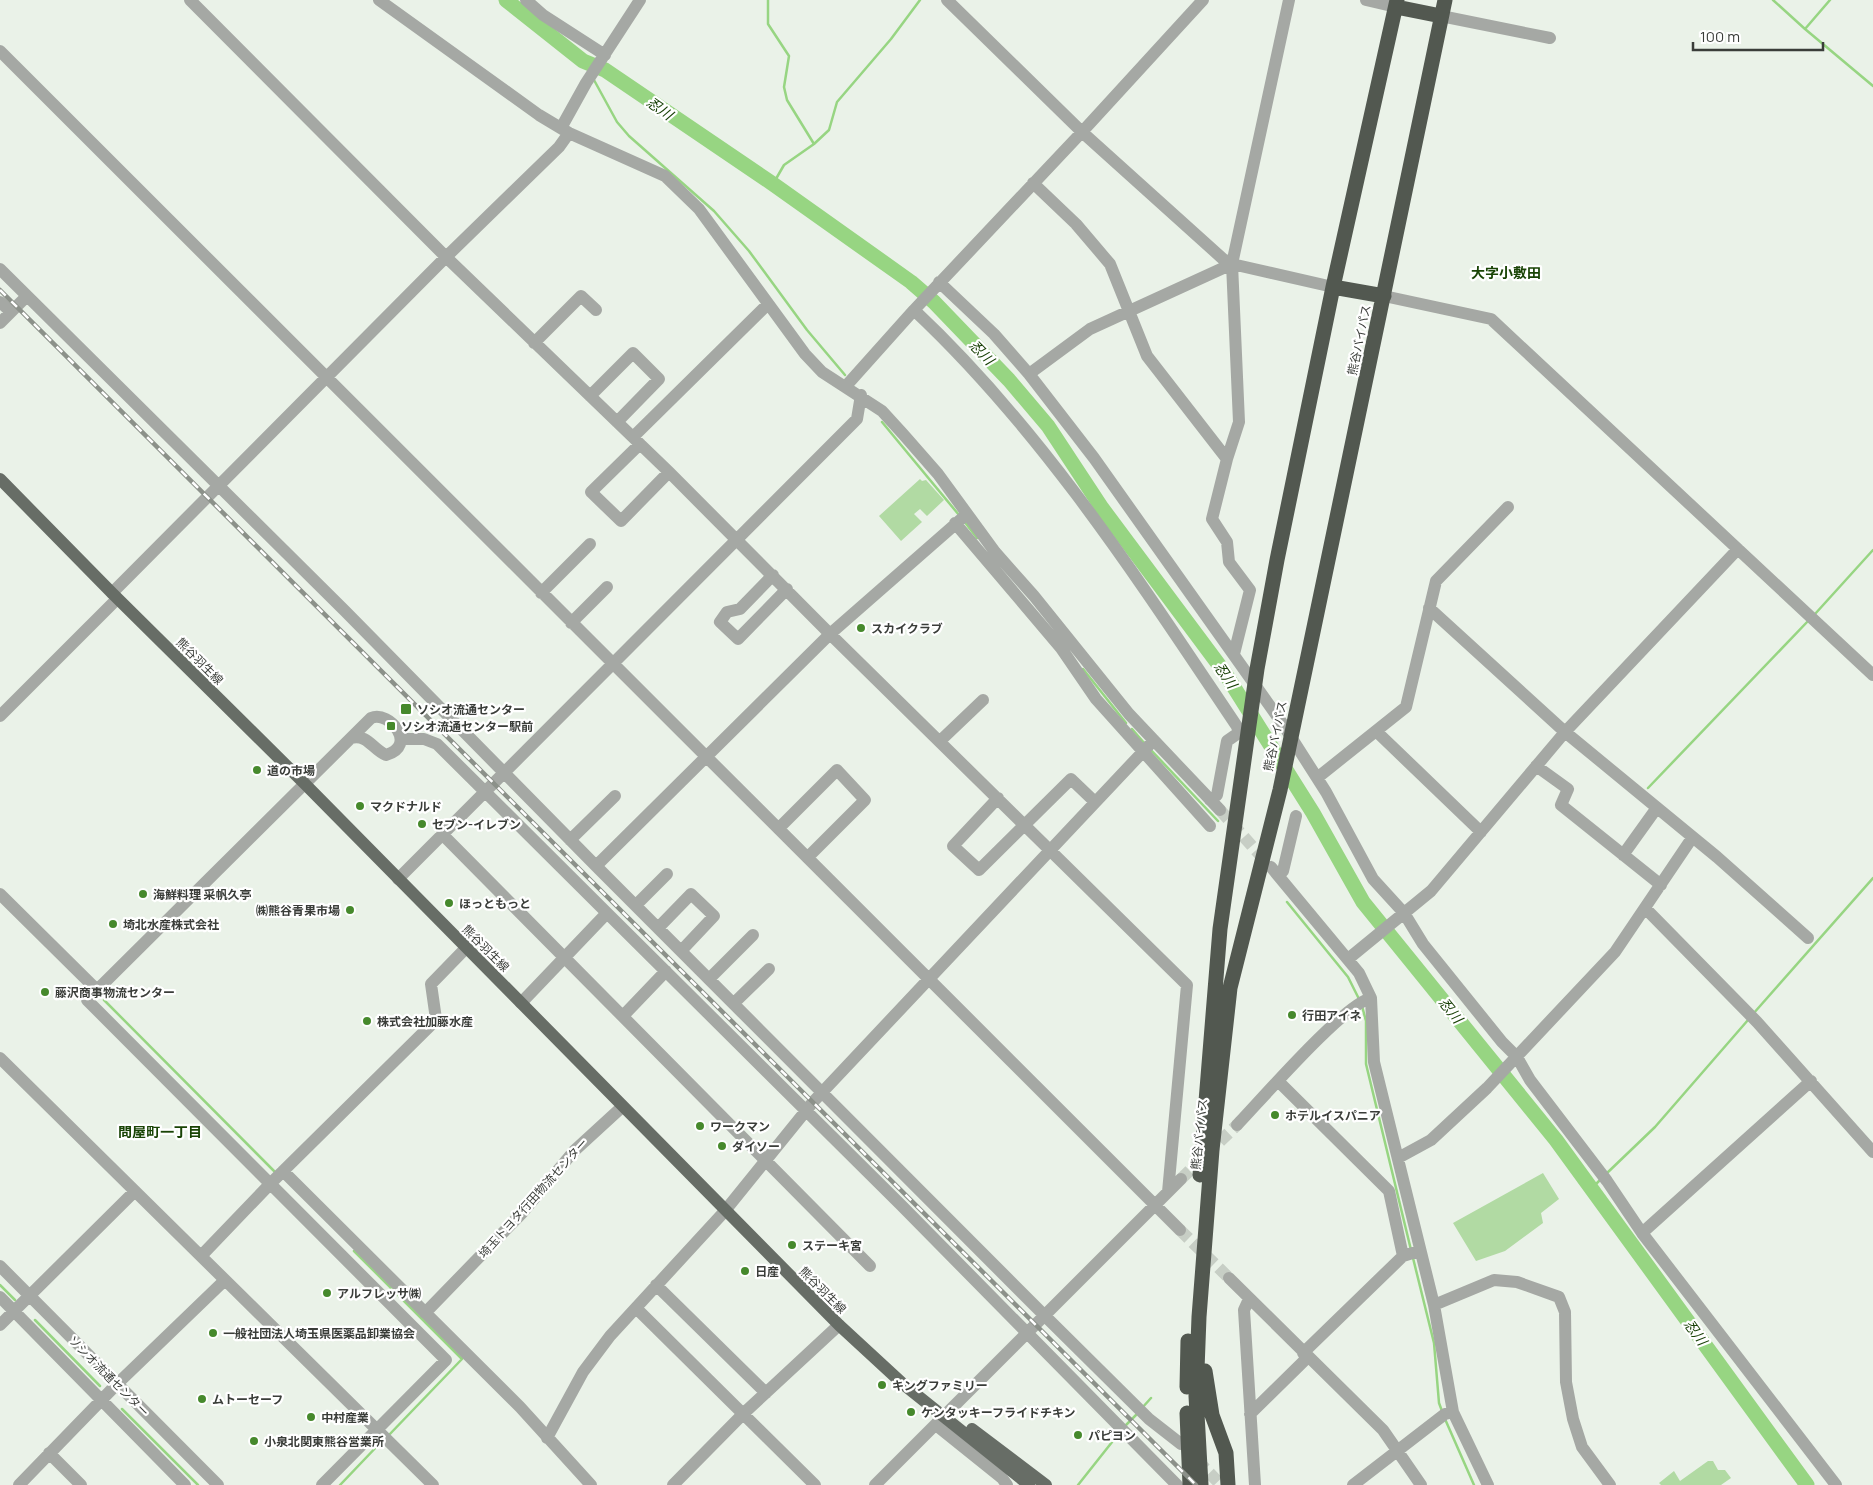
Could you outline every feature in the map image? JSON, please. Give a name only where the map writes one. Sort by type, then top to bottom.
[{"type":"highway","name":"熊谷バイパス","points":[[1200,1478],[1196,1396],[1199,1317],[1212,1150],[1230,988],[1280,790],[1445,0]]},
{"type":"highway","points":[[1396,4],[1441,16]]},
{"type":"highway","name":"熊谷バイパス","points":[[1190,1485],[1187,1365],[1209,1051],[1220,929],[1257,669],[1277,560],[1333,287],[1396,4]]},
{"type":"highway","points":[[1333,287],[1384,296]]},
{"type":"highway","points":[[1199,1317],[1207,1396],[1226,1453],[1228,1485]]},
{"type":"main road","name":"熊谷羽生線","points":[[0,479],[114,596],[305,784],[838,1326],[943,1419],[1029,1485]]},
{"type":"main road","name":"熊谷羽生線","points":[[943,1419],[1046,1485]]},
{"type":"street","points":[[190,0],[446,257],[637,440],[830,634],[1025,824],[1187,986],[1168,1192]]},
{"type":"street","points":[[379,0],[513,97],[565,130],[665,176],[699,209],[804,354],[822,372],[861,395],[882,411],[938,474],[961,519],[1129,714],[1148,745],[1210,826]]},
{"type":"street","points":[[526,0],[543,15],[603,57]]},
{"type":"street","points":[[0,716],[218,486],[446,257],[559,147],[586,83],[640,0]]},
{"type":"street","points":[[947,0],[1082,132],[1223,259],[1232,264],[1333,287]]},
{"type":"street","points":[[846,386],[939,282],[1082,132],[1203,0]]},
{"type":"street","points":[[1234,654],[1250,590],[1229,562],[1227,542],[1212,519],[1238,422],[1232,264],[1290,0]]},
{"type":"street","points":[[1366,0],[1396,4]]},
{"type":"street","points":[[1441,16],[1550,38]]},
{"type":"street","points":[[0,51],[1180,1230]]},
{"type":"street","points":[[1033,183],[1076,224],[1110,264],[1127,311],[1147,356],[1227,459]]},
{"type":"street","points":[[1029,374],[1090,328],[1232,264]]},
{"type":"street","points":[[0,269],[345,611],[504,774],[1045,1316],[1150,1419],[1181,1444]]},
{"type":"street","points":[[939,282],[994,334],[1029,374],[1094,458],[1234,654],[1317,778],[1362,863],[1373,879],[1515,1059],[1604,1177],[1642,1233],[1836,1485]]},
{"type":"street","points":[[0,323],[27,296]]},
{"type":"street","points":[[534,343],[581,296],[596,310]]},
{"type":"street","points":[[1384,296],[1491,319],[1873,675]]},
{"type":"street","points":[[0,302],[11,312]]},
{"type":"street","points":[[669,472],[621,521],[591,492],[637,440],[768,304]]},
{"type":"street","points":[[914,310],[973,366],[1016,416],[1145,589],[1238,728],[1237,734],[1227,741],[1216,795],[1210,800]]},
{"type":"street","points":[[590,396],[633,353],[659,379],[617,422]]},
{"type":"street","points":[[398,879],[857,419],[861,395]]},
{"type":"street","points":[[1317,778],[1406,707],[1436,581],[1508,507]]},
{"type":"street","points":[[596,866],[708,758],[830,634],[961,519]]},
{"type":"street","points":[[541,593],[590,544]]},
{"type":"street","points":[[1348,959],[1431,891],[1565,732],[1738,549]]},
{"type":"street","points":[[773,576],[740,608],[727,612],[720,622],[738,639],[787,589]]},
{"type":"street","points":[[571,623],[607,586]]},
{"type":"street","points":[[1429,608],[1565,732],[1656,809],[1717,857],[1808,938]]},
{"type":"street","points":[[940,742],[983,700]]},
{"type":"street","points":[[0,894],[97,990],[371,718],[378,715],[385,717],[399,732],[402,739],[394,753],[386,755],[379,752],[366,739],[360,736],[352,738]]},
{"type":"street","points":[[1377,732],[1481,832]]},
{"type":"street","points":[[402,739],[424,739],[437,744],[806,1111],[1177,1485]]},
{"type":"street","points":[[1148,745],[1220,810]]},
{"type":"street","points":[[547,1438],[583,1372],[610,1336],[724,1212],[822,1092],[1148,745]]},
{"type":"street","points":[[1536,766],[1568,789],[1561,805],[1661,885]]},
{"type":"street","points":[[779,828],[837,770],[865,800],[808,857]]},
{"type":"street","points":[[998,798],[953,846],[979,870],[1071,779],[1095,802]]},
{"type":"street","points":[[570,840],[615,796]]},
{"type":"street","points":[[1623,855],[1656,809]]},
{"type":"street","points":[[1296,816],[1283,871],[1275,871],[1348,959],[1367,985],[1366,999],[1374,1024],[1374,1062],[1380,1094],[1398,1158],[1411,1253]]},
{"type":"street","points":[[442,834],[870,1266]]},
{"type":"street","points":[[1398,1158],[1431,1140],[1489,1086],[1615,952],[1692,838]]},
{"type":"street","points":[[636,906],[667,874]]},
{"type":"street","points":[[658,928],[691,894],[714,916],[681,951]]},
{"type":"street","points":[[1645,908],[1752,1016],[1873,1152]]},
{"type":"street","points":[[521,1003],[607,913]]},
{"type":"street","points":[[709,979],[752,935]]},
{"type":"street","points":[[201,1256],[271,1183],[434,1022],[436,1019],[431,984],[466,948]]},
{"type":"street","points":[[734,1004],[769,969]]},
{"type":"street","points":[[623,1016],[666,971]]},
{"type":"street","points":[[1237,1124],[1330,1028],[1366,999]]},
{"type":"street","points":[[87,1000],[446,1360],[322,1485]]},
{"type":"street","points":[[0,1058],[433,1485]]},
{"type":"street","points":[[1642,1233],[1811,1081]]},
{"type":"street","points":[[1278,1082],[1389,1191],[1411,1253],[1434,1305],[1453,1412],[1488,1485]]},
{"type":"street","name":"埼玉トヨタ行田物流センター","points":[[425,1313],[523,1212],[574,1151],[622,1107]]},
{"type":"street","points":[[283,1171],[520,1407],[591,1485]]},
{"type":"street","points":[[875,1485],[1181,1179]]},
{"type":"street","points":[[0,1325],[135,1191]]},
{"type":"street","points":[[1250,1414],[1305,1355],[1411,1253]]},
{"type":"street","name":"ソシオ流通センター","points":[[0,1266],[116,1385],[218,1485]]},
{"type":"street","points":[[1229,1278],[1382,1430],[1422,1485]]},
{"type":"street","points":[[19,1485],[116,1385],[225,1280]]},
{"type":"street","points":[[1434,1305],[1494,1280],[1516,1282],[1559,1297],[1565,1312],[1566,1382],[1573,1418],[1582,1447],[1610,1485]]},
{"type":"street","points":[[656,1284],[766,1393]]},
{"type":"street","points":[[0,1298],[185,1485]]},
{"type":"street","points":[[1249,1299],[1244,1310],[1255,1485]]},
{"type":"street","points":[[636,1308],[815,1485]]},
{"type":"street","points":[[673,1485],[744,1414],[838,1326]]},
{"type":"street","points":[[1352,1485],[1445,1414],[1453,1412]]},
{"type":"street","points":[[943,1419],[1007,1485]]},
{"type":"street","points":[[49,1454],[81,1485]]},
{"type":"green space","points":[[920,479],[922,481],[926,480],[944,500],[927,516],[920,509],[914,514],[922,522],[901,541],[879,516]]},
{"type":"green space","points":[[1543,1173],[1559,1199],[1541,1213],[1543,1223],[1505,1251],[1476,1261],[1453,1223]]},
{"type":"green space","points":[[1708,1461],[1713,1461],[1718,1470],[1725,1470],[1731,1478],[1721,1485],[1661,1485],[1659,1483],[1674,1471],[1680,1481]]},
{"type":"waterway","name":"忍川","points":[[506,0],[583,61],[605,70],[773,184],[911,282],[934,302],[1009,380],[1048,426],[1102,508],[1225,673],[1313,813],[1363,902],[1556,1140],[1807,1485]]},
{"type":"waterway","points":[[768,0],[768,24],[789,56],[784,87],[787,100],[814,144]]},
{"type":"waterway","points":[[773,184],[784,165],[814,144],[829,130],[837,102],[891,39],[920,0]]},
{"type":"waterway","points":[[1773,0],[1805,29]]},
{"type":"waterway","points":[[1830,0],[1805,29],[1873,86]]},
{"type":"waterway","name":"忍川","points":[[583,61],[589,71]]},
{"type":"waterway","points":[[594,80],[617,122],[629,136],[714,211],[749,251],[807,330],[845,375]]},
{"type":"waterway","points":[[882,422],[959,515]]},
{"type":"waterway","points":[[964,521],[977,538]]},
{"type":"waterway","points":[[1815,614],[1873,550]]},
{"type":"waterway","points":[[1648,788],[1809,620]]},
{"type":"waterway","points":[[1083,669],[1126,723]]},
{"type":"waterway","points":[[1132,729],[1145,744]]},
{"type":"waterway","points":[[1150,749],[1218,821]]},
{"type":"waterway","points":[[1753,1014],[1873,878]]},
{"type":"waterway","points":[[1287,902],[1348,977],[1359,999]]},
{"type":"waterway","points":[[104,1000],[276,1173]]},
{"type":"waterway","points":[[1362,1006],[1366,1021],[1366,1064],[1411,1250]]},
{"type":"waterway","points":[[1606,1174],[1655,1127],[1748,1020]]},
{"type":"waterway","points":[[1591,1189],[1600,1180]]},
{"type":"waterway","points":[[354,1251],[462,1359],[388,1436]]},
{"type":"waterway","points":[[1413,1258],[1434,1343],[1439,1403],[1442,1411]]},
{"type":"waterway","points":[[0,1285],[15,1300]]},
{"type":"waterway","points":[[35,1320],[100,1386]]},
{"type":"waterway","points":[[1142,1408],[1151,1398]]},
{"type":"waterway","points":[[122,1409],[198,1485]]},
{"type":"waterway","points":[[1125,1426],[1137,1414]]},
{"type":"waterway","points":[[1445,1419],[1474,1485]]},
{"type":"waterway","points":[[1078,1485],[1120,1432]]},
{"type":"waterway","points":[[340,1485],[382,1441]]},
{"type":"tunnel","points":[[1220,810],[1268,864]]},
{"type":"tunnel","points":[[1181,1179],[1237,1125]]},
{"type":"tunnel","points":[[1180,1230],[1229,1278]]},
{"type":"tunnel","points":[[1197,1460],[1221,1485]]},
{"type":"railway","points":[[0,290],[1196,1485]]},
{"type":"place","name":"スカイクラブ","points":[[861,628]]},
{"type":"place","name":"ソシオ流通センター","points":[[406,709]]},
{"type":"place","name":"ソシオ流通センター駅前","points":[[391,726]]},
{"type":"place","name":"道の市場","points":[[257,770]]},
{"type":"place","name":"マクドナルド","points":[[360,806]]},
{"type":"place","name":"セブン-イレブン","points":[[422,824]]},
{"type":"place","name":"海鮮料理 采帆久亭","points":[[143,894]]},
{"type":"place","name":"ほっともっと","points":[[449,903]]},
{"type":"place","name":"㈱熊谷青果市場","points":[[350,910]]},
{"type":"place","name":"埼北水産株式会社","points":[[113,924]]},
{"type":"place","name":"藤沢商事物流センター","points":[[45,992]]},
{"type":"place","name":"行田アイネ","points":[[1292,1015]]},
{"type":"place","name":"株式会社加藤水産","points":[[367,1021]]},
{"type":"place","name":"ホテルイスパニア","points":[[1275,1115]]},
{"type":"place","name":"ワークマン","points":[[700,1126]]},
{"type":"place","name":"ダイソー","points":[[722,1146]]},
{"type":"place","name":"ステーキ宮","points":[[792,1245]]},
{"type":"place","name":"日産","points":[[745,1271]]},
{"type":"place","name":"アルフレッサ㈱","points":[[327,1293]]},
{"type":"place","name":"一般社団法人埼玉県医薬品卸業協会","points":[[213,1333]]},
{"type":"place","name":"キングファミリー","points":[[882,1385]]},
{"type":"place","name":"ムトーセーフ","points":[[202,1399]]},
{"type":"place","name":"ケンタッキーフライドチキン","points":[[911,1412]]},
{"type":"place","name":"中村産業","points":[[311,1417]]},
{"type":"place","name":"パピヨン","points":[[1078,1435]]},
{"type":"place","name":"小泉北関東熊谷営業所","points":[[254,1441]]},
{"type":"district","name":"大字小敷田","points":[[1506,272]]},
{"type":"district","name":"問屋町一丁目","points":[[160,1131]]}]
